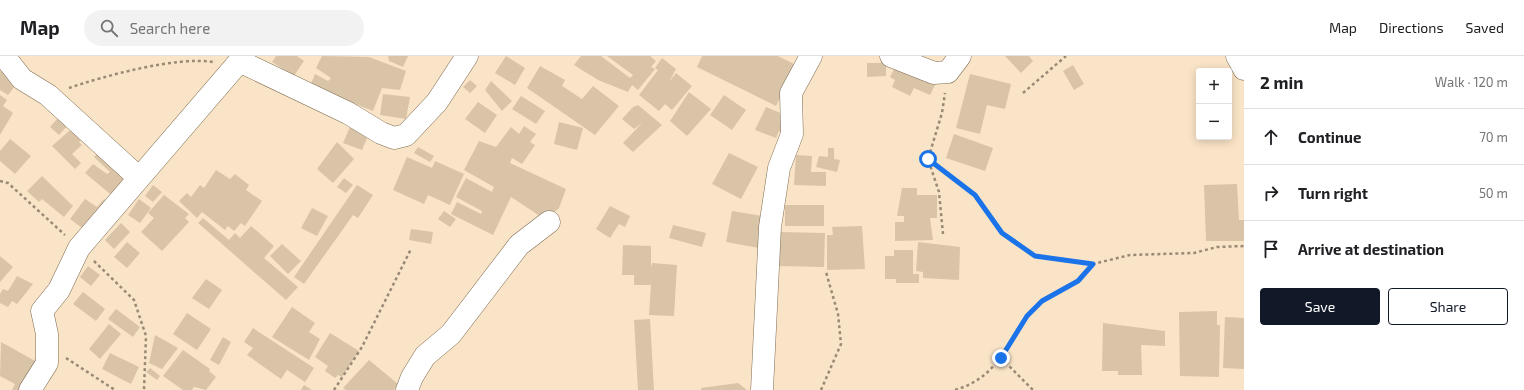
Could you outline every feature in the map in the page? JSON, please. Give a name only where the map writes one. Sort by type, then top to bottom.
[{"type":"street","points":[[4,56],[22,79],[48,95],[138,177]]},
{"type":"street","points":[[30,390],[47,363],[47,334],[42,311],[59,290],[79,248],[138,177],[240,61],[348,113],[381,133],[394,138],[406,135],[437,102],[467,56]]},
{"type":"street","points":[[762,390],[770,227],[779,168],[792,134],[791,93],[811,56]]},
{"type":"street","points":[[892,56],[934,73],[954,64]]},
{"type":"street","points":[[1237,56],[1244,69]]},
{"type":"street","points":[[407,390],[412,377],[425,356],[450,334],[519,245],[549,222]]},
{"type":"path","points":[[1023,93],[1066,56]]},
{"type":"path","points":[[48,95],[150,67],[202,60],[240,61]]},
{"type":"path","points":[[943,234],[939,192],[928,159],[942,113],[954,64]]},
{"type":"path","points":[[928,159],[975,195],[1002,233],[1035,256],[1093,264],[1130,255],[1194,253],[1217,247],[1244,246]]},
{"type":"path","points":[[0,181],[8,183],[134,300],[146,336],[144,390]]},
{"type":"path","points":[[334,390],[362,347],[411,249]]},
{"type":"path","points":[[955,390],[967,386],[982,378],[1001,358],[1027,316],[1042,301],[1078,281],[1093,264]]},
{"type":"path","points":[[821,390],[841,344],[838,314],[826,272]]},
{"type":"path","points":[[47,363],[57,358],[67,358],[115,390]]},
{"type":"path","points":[[1001,358],[1033,390]]},
{"type":"building","points":[[276,56],[297,56],[304,61],[294,76],[272,62]]},
{"type":"building","points":[[322,56],[369,57],[406,71],[400,90],[382,88],[373,111],[358,105],[356,109],[309,88],[315,74],[328,81],[331,78],[316,68]]},
{"type":"building","points":[[388,56],[408,56],[403,67],[389,61]]},
{"type":"building","points":[[506,56],[525,68],[515,85],[495,73]]},
{"type":"building","points":[[581,56],[601,56],[630,78],[633,75],[607,56],[650,56],[656,61],[651,67],[655,69],[638,90],[632,85],[628,92],[598,80],[574,65]]},
{"type":"building","points":[[702,56],[778,56],[796,65],[776,106],[697,67]]},
{"type":"building","points":[[1005,56],[1029,56],[1033,61],[1021,73]]},
{"type":"building","points":[[662,58],[676,69],[669,82],[676,73],[692,86],[672,110],[665,104],[659,111],[639,95],[658,70],[655,68]]},
{"type":"building","points":[[867,63],[886,63],[886,76],[867,77]]},
{"type":"building","points":[[896,65],[936,83],[930,95],[914,88],[910,96],[892,87],[895,80],[890,77]]},
{"type":"building","points":[[1073,65],[1084,84],[1074,90],[1063,71]]},
{"type":"building","points":[[540,66],[565,80],[562,86],[582,99],[593,86],[619,106],[595,135],[527,88]]},
{"type":"building","points":[[2,69],[19,81],[8,95],[0,90],[0,72]]},
{"type":"building","points":[[970,74],[1011,84],[1005,109],[987,105],[980,134],[956,128]]},
{"type":"building","points":[[470,80],[477,86],[470,93],[463,87]]},
{"type":"building","points":[[491,81],[512,101],[502,111],[485,90]]},
{"type":"building","points":[[689,92],[711,109],[687,136],[670,121]]},
{"type":"building","points":[[383,94],[410,97],[406,119],[380,115]]},
{"type":"building","points":[[0,95],[7,100],[3,106],[13,113],[0,135]]},
{"type":"building","points":[[724,95],[746,110],[732,130],[710,115]]},
{"type":"building","points":[[521,96],[545,111],[536,124],[512,109]]},
{"type":"building","points":[[478,102],[497,115],[485,133],[465,119]]},
{"type":"building","points":[[638,105],[662,125],[633,152],[623,143],[642,123],[634,129],[622,119],[633,107]]},
{"type":"building","points":[[766,107],[788,116],[782,132],[779,131],[776,138],[755,130]]},
{"type":"building","points":[[59,117],[68,125],[59,135],[50,127]]},
{"type":"building","points":[[352,122],[371,129],[362,150],[343,143]]},
{"type":"building","points":[[559,122],[583,128],[577,150],[554,144]]},
{"type":"building","points":[[524,126],[536,134],[530,142],[535,145],[522,164],[512,158],[510,163],[566,189],[559,208],[546,220],[511,197],[493,235],[451,214],[457,202],[481,214],[482,211],[456,197],[466,178],[492,192],[494,187],[464,170],[479,141],[496,147],[511,127],[519,134]]},
{"type":"building","points":[[73,130],[82,139],[79,142],[82,145],[72,154],[81,163],[75,169],[52,146],[69,131]]},
{"type":"building","points":[[954,134],[993,148],[985,171],[946,158]]},
{"type":"building","points":[[10,139],[31,156],[15,174],[0,161],[0,151]]},
{"type":"building","points":[[337,142],[354,159],[333,183],[317,169]]},
{"type":"building","points":[[103,147],[133,175],[115,198],[85,173],[93,164],[107,174],[110,172],[94,157]]},
{"type":"building","points":[[418,147],[434,156],[430,162],[414,153]]},
{"type":"building","points":[[828,148],[834,148],[834,159],[840,160],[837,172],[816,167],[819,156],[828,157]]},
{"type":"building","points":[[729,153],[758,167],[741,199],[712,184]]},
{"type":"building","points":[[796,155],[812,156],[811,172],[826,172],[826,186],[794,185]]},
{"type":"building","points":[[407,157],[432,168],[435,161],[464,174],[450,205],[428,195],[424,204],[393,190]]},
{"type":"building","points":[[216,170],[230,179],[235,174],[249,185],[246,190],[262,201],[245,226],[241,223],[234,231],[228,226],[225,230],[202,212],[197,218],[179,201],[187,193],[191,197],[200,185],[204,188]]},
{"type":"building","points":[[42,176],[73,206],[64,217],[42,199],[39,202],[27,191]]},
{"type":"building","points":[[344,178],[353,185],[346,193],[337,187]]},
{"type":"building","points":[[1237,184],[1239,220],[1244,220],[1244,241],[1206,241],[1204,185]]},
{"type":"building","points":[[153,185],[162,192],[153,202],[145,196]]},
{"type":"building","points":[[357,185],[373,195],[358,218],[353,215],[304,284],[294,277]]},
{"type":"building","points":[[902,188],[917,188],[917,195],[937,195],[937,218],[930,218],[933,240],[895,241],[895,222],[904,222],[904,216],[897,216]]},
{"type":"building","points":[[164,195],[189,214],[185,218],[189,222],[162,251],[141,232],[154,218],[148,213]]},
{"type":"building","points":[[85,199],[97,207],[104,199],[112,205],[89,233],[70,219]]},
{"type":"building","points":[[139,199],[151,208],[140,223],[128,215]]},
{"type":"building","points":[[785,205],[824,205],[824,226],[785,226]]},
{"type":"building","points":[[610,206],[630,216],[625,227],[619,224],[610,238],[596,229]]},
{"type":"building","points":[[312,208],[328,216],[317,236],[301,228]]},
{"type":"building","points":[[444,211],[456,219],[450,227],[438,219]]},
{"type":"building","points":[[732,211],[769,217],[764,249],[726,242]]},
{"type":"building","points":[[203,218],[229,240],[235,233],[240,238],[251,226],[274,246],[264,258],[298,287],[286,300],[198,223]]},
{"type":"building","points":[[121,223],[130,232],[114,249],[105,240]]},
{"type":"building","points":[[673,225],[706,233],[702,247],[669,238]]},
{"type":"building","points":[[862,226],[865,269],[827,270],[827,235],[833,235],[832,227]]},
{"type":"building","points":[[411,229],[433,232],[431,244],[409,240]]},
{"type":"building","points":[[779,232],[825,233],[824,267],[778,266]]},
{"type":"building","points":[[127,242],[140,253],[127,268],[114,257]]},
{"type":"building","points":[[918,242],[960,247],[959,280],[923,278],[923,272],[916,271]]},
{"type":"building","points":[[282,244],[301,261],[288,274],[270,256]]},
{"type":"building","points":[[623,245],[651,246],[651,268],[652,263],[677,265],[674,316],[649,315],[651,285],[634,285],[634,275],[622,275]]},
{"type":"building","points":[[894,250],[913,250],[913,274],[919,274],[919,283],[896,283],[896,279],[885,279],[885,256],[894,256]]},
{"type":"building","points":[[0,256],[13,267],[0,282]]},
{"type":"building","points":[[88,266],[100,275],[91,286],[80,277]]},
{"type":"building","points":[[17,276],[33,284],[17,304],[12,301],[8,307],[0,303],[0,294],[3,289],[8,291]]},
{"type":"building","points":[[206,279],[222,290],[209,309],[192,298]]},
{"type":"building","points":[[83,292],[105,309],[96,321],[73,304]]},
{"type":"building","points":[[292,307],[315,323],[309,332],[320,339],[309,360],[272,337]]},
{"type":"building","points":[[116,309],[140,327],[133,337],[108,319]]},
{"type":"building","points":[[1217,311],[1217,325],[1220,325],[1219,377],[1180,376],[1179,312]]},
{"type":"building","points":[[187,313],[211,329],[197,350],[173,334]]},
{"type":"building","points":[[1225,317],[1244,318],[1244,369],[1223,368]]},
{"type":"building","points":[[650,319],[654,390],[638,390],[634,320]]},
{"type":"building","points":[[1103,323],[1165,331],[1165,346],[1141,345],[1142,375],[1118,375],[1118,371],[1102,371]]},
{"type":"building","points":[[109,324],[121,334],[100,359],[89,349]]},
{"type":"building","points":[[253,328],[314,368],[305,382],[287,370],[281,379],[247,355],[253,348],[244,342]]},
{"type":"building","points":[[330,333],[359,351],[342,377],[338,375],[335,378],[325,371],[328,366],[315,357]]},
{"type":"building","points":[[155,335],[178,348],[162,369],[149,363]]},
{"type":"building","points":[[223,337],[231,342],[219,365],[210,360]]},
{"type":"building","points":[[1,342],[37,362],[21,390],[12,390],[15,384],[0,376]]},
{"type":"building","points":[[183,350],[210,369],[209,371],[216,377],[206,390],[194,387],[192,390],[183,390],[163,376]]},
{"type":"building","points":[[110,353],[139,367],[131,384],[102,369]]},
{"type":"building","points":[[369,360],[398,384],[394,390],[346,390],[343,388]]},
{"type":"building","points":[[150,368],[160,376],[157,380],[146,372]]},
{"type":"building","points":[[738,383],[747,390],[701,390],[701,388]]},
{"type":"building","points":[[304,385],[312,390],[301,390]]},
{"type":"route","points":[[928,159],[975,195],[1002,233],[1035,256],[1093,264],[1078,281],[1042,301],[1027,316],[1001,358]]}]
